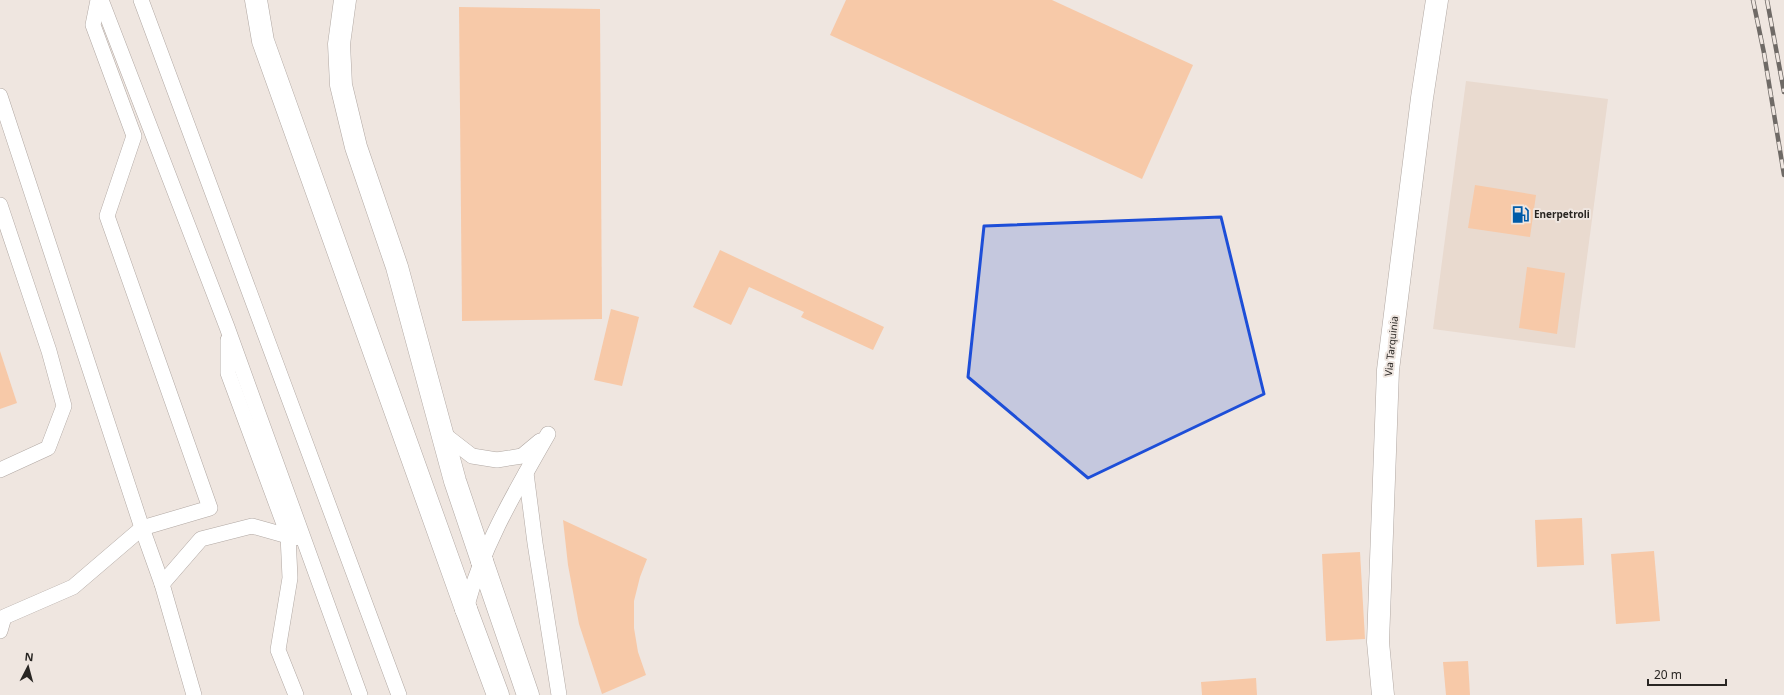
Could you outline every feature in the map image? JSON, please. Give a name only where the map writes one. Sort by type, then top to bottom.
[{"type":"main road","points":[[256,0],[263,41],[466,610],[498,695]]},
{"type":"main road","points":[[345,0],[339,44],[341,84],[356,147],[397,267],[441,432],[482,560],[528,695]]},
{"type":"main road","name":"Via Tarquinia","points":[[1383,695],[1378,642],[1388,370],[1422,98],[1437,0]]},
{"type":"lane","points":[[0,631],[4,617],[73,587],[142,528],[210,508],[108,216],[134,136],[93,25],[98,0]]},
{"type":"lane","points":[[101,0],[227,326],[360,695]]},
{"type":"lane","points":[[141,0],[399,695]]},
{"type":"lane","points":[[0,96],[142,528],[162,584],[194,695]]},
{"type":"lane","points":[[0,205],[49,351],[64,406],[48,448],[0,470]]},
{"type":"lane","points":[[227,326],[228,373],[288,535],[290,578],[278,650],[296,695]]},
{"type":"lane","points":[[441,432],[472,456],[497,460],[522,456],[548,434],[526,473],[482,560],[472,584],[466,610]]},
{"type":"lane","points":[[526,473],[534,543],[559,695]]},
{"type":"lane","points":[[162,584],[201,539],[252,526],[288,535],[305,543]]},
{"type":"highlighted area","points":[[1221,217],[1264,394],[1088,478],[968,377],[984,226]]},
{"type":"shaded area","name":"Enerpetroli","points":[[1466,81],[1608,99],[1575,348],[1433,329]]},
{"type":"building","points":[[846,0],[1052,0],[1193,65],[1142,179],[830,35]]},
{"type":"building","points":[[459,7],[600,9],[602,319],[462,321]]},
{"type":"building","points":[[1475,185],[1536,195],[1530,237],[1468,228]]},
{"type":"building","points":[[720,250],[884,327],[873,350],[801,317],[804,312],[749,287],[731,325],[693,307]]},
{"type":"building","points":[[1527,267],[1565,273],[1557,334],[1519,328]]},
{"type":"building","points":[[611,309],[639,317],[622,386],[594,380]]},
{"type":"building","points":[[0,351],[17,403],[0,409]]},
{"type":"building","points":[[1582,518],[1584,565],[1537,567],[1535,520]]},
{"type":"building","points":[[563,520],[647,559],[640,577],[634,601],[634,628],[638,652],[646,675],[602,694],[579,624],[568,565]]},
{"type":"building","points":[[1654,551],[1660,621],[1616,624],[1611,554]]},
{"type":"building","points":[[1360,552],[1365,639],[1326,641],[1322,554]]},
{"type":"building","points":[[1468,661],[1470,695],[1446,695],[1443,662]]},
{"type":"building","points":[[1256,678],[1257,695],[1202,695],[1201,682]]},
{"type":"railway","points":[[1753,0],[1764,53],[1784,175]]},
{"type":"railway","points":[[1767,0],[1784,92]]},
{"type":"place","name":"Enerpetroli","points":[[1521,214]]}]
